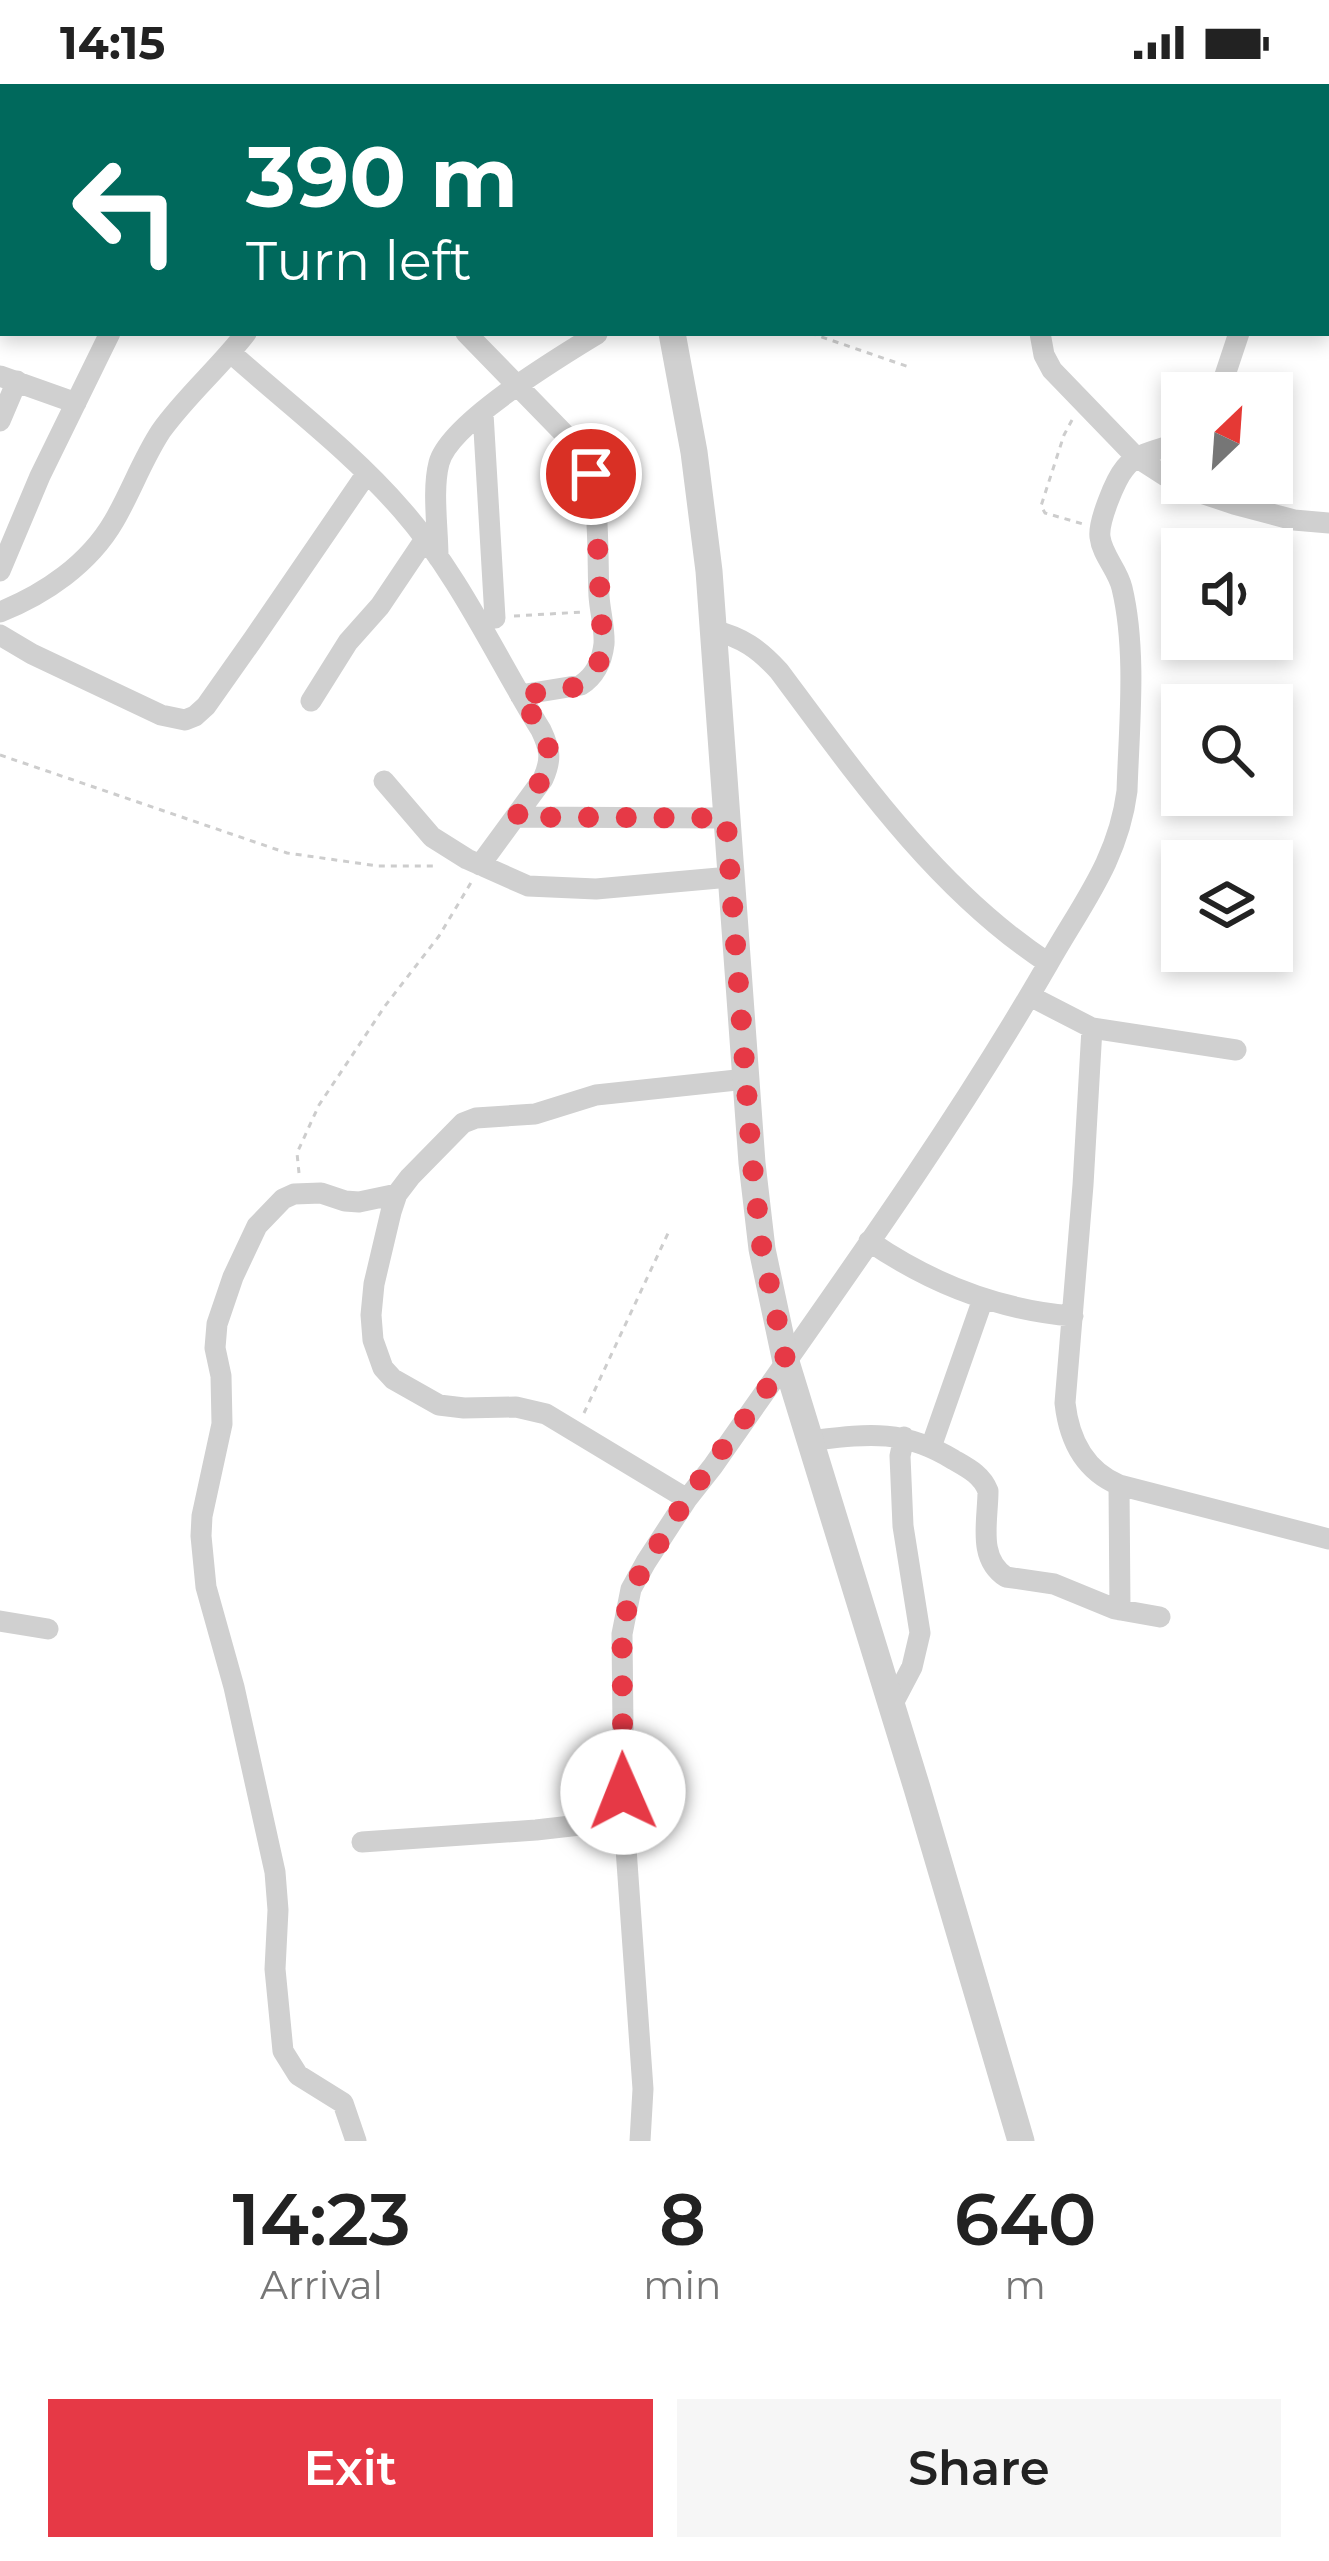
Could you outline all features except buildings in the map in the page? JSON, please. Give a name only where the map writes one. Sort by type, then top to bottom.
[{"type":"street","points":[[0,571],[109,336]]},
{"type":"street","points":[[0,612],[31,598],[90,555],[115,520],[164,428],[244,336]]},
{"type":"street","points":[[469,336],[587,461],[595,495],[603,651],[589,680],[520,695]]},
{"type":"street","points":[[310,701],[349,643],[432,548],[441,457],[483,412],[595,336]]},
{"type":"street","points":[[673,336],[702,510],[762,1249],[808,1442],[1022,2141]]},
{"type":"street","points":[[1041,336],[1048,364],[1136,458],[1202,493],[1294,520],[1329,524]]},
{"type":"street","points":[[1227,372],[1239,336]]},
{"type":"street","points":[[231,353],[367,473],[405,513],[432,548],[541,730],[550,751],[543,779],[474,862]]},
{"type":"street","points":[[0,421],[9,378],[76,403]]},
{"type":"street","points":[[483,412],[495,618]]},
{"type":"street","points":[[640,2141],[643,2089],[624,1820],[620,1680],[624,1614],[631,1589],[687,1498],[940,1141],[1107,865],[1124,811],[1130,653],[1122,588],[1102,545],[1100,529],[1126,467],[1161,449]]},
{"type":"street","points":[[0,635],[161,715],[185,720],[195,716],[367,473]]},
{"type":"street","points":[[712,630],[740,638],[765,656],[911,838],[986,916],[1048,963]]},
{"type":"street","points":[[384,781],[432,837],[528,886],[596,889],[730,878]]},
{"type":"street","points":[[516,817],[726,818]]},
{"type":"street","points":[[1030,996],[1091,1028],[1236,1050]]},
{"type":"street","points":[[1091,1028],[1065,1403],[1075,1446],[1105,1479],[1118,1485],[1329,1539]]},
{"type":"street","points":[[356,2141],[343,2103],[298,2075],[283,2051],[275,1969],[275,1872],[234,1687],[206,1588],[202,1516],[222,1424],[215,1336],[233,1276],[257,1226],[283,1199],[304,1192],[359,1202],[397,1193],[453,1131],[476,1118],[535,1114],[596,1095],[746,1079]]},
{"type":"street","points":[[397,1193],[374,1283],[371,1315],[383,1368],[411,1391],[439,1405],[529,1408],[546,1414],[687,1498]]},
{"type":"street","points":[[869,1240],[982,1299],[1073,1316]]},
{"type":"street","points":[[931,1447],[982,1299]]},
{"type":"street","points":[[808,1442],[874,1434],[904,1437],[931,1447],[985,1482],[986,1547],[998,1572],[1071,1589],[1120,1610],[1160,1617]]},
{"type":"street","points":[[891,1707],[912,1667],[920,1634],[901,1508],[904,1437]]},
{"type":"street","points":[[1118,1485],[1120,1610]]},
{"type":"street","points":[[0,1621],[48,1629]]},
{"type":"street","points":[[362,1842],[624,1820]]},
{"type":"path","points":[[819,336],[911,368]]},
{"type":"path","points":[[1084,404],[1064,435],[1041,506],[1045,513],[1100,529]]},
{"type":"path","points":[[495,618],[600,610]]},
{"type":"path","points":[[0,755],[286,853],[378,866],[474,862]]},
{"type":"path","points":[[304,1192],[298,1153],[319,1105],[385,1006],[440,936],[474,862]]},
{"type":"path","points":[[575,1431],[670,1229]]},
{"type":"route","points":[[591,474],[603,651],[594,674],[581,685],[520,695],[541,730],[550,758],[543,779],[516,817],[726,818],[752,1162],[762,1249],[786,1362],[687,1498],[631,1589],[624,1614],[620,1680],[623,1792]]}]
